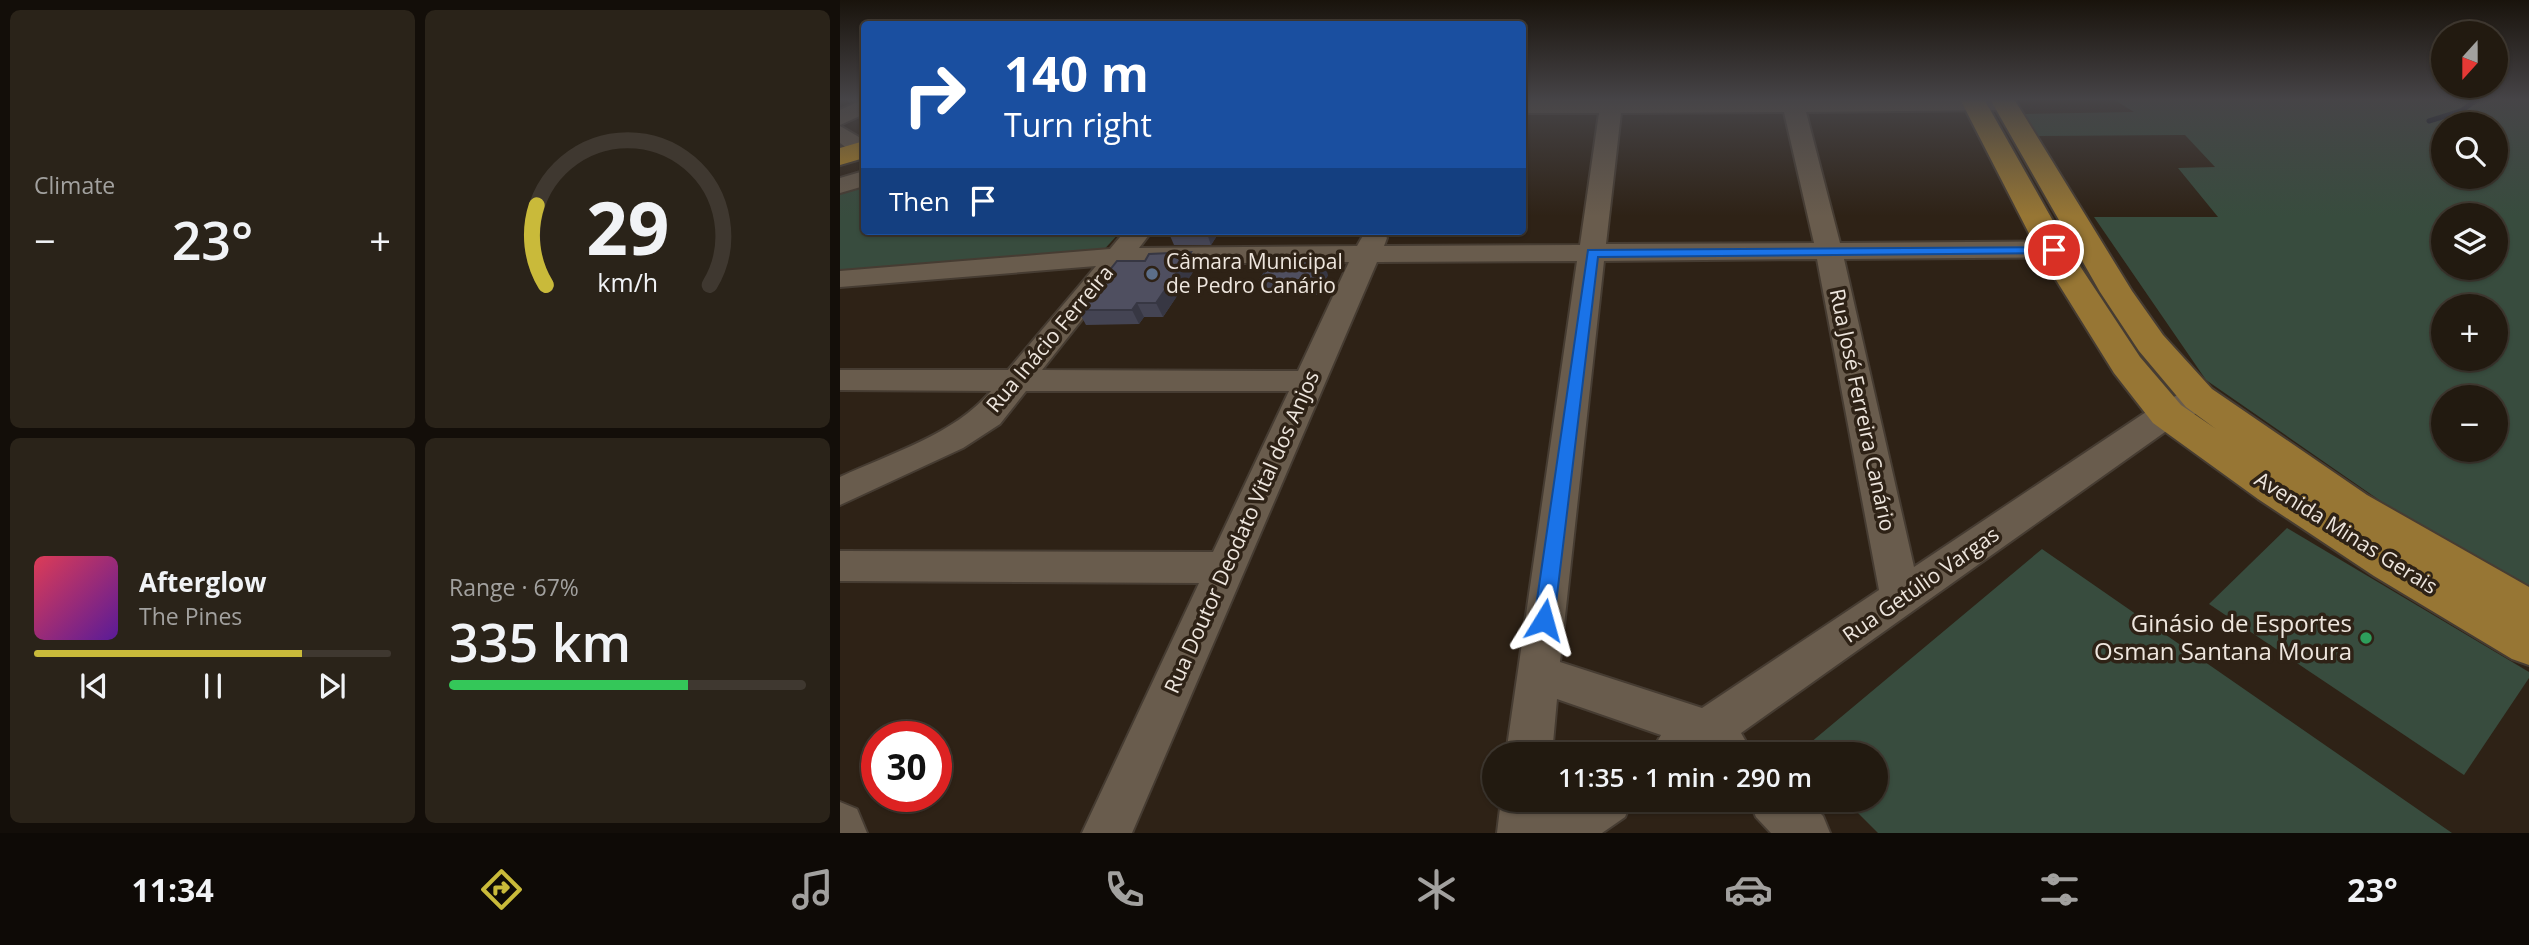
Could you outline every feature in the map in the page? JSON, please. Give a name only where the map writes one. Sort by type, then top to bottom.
[{"type":"highway","points":[[840,157],[861,151]]},
{"type":"main road","points":[[2004,138],[2054,250],[2127,365],[2183,406]]},
{"type":"main road","points":[[2013,138],[2151,343],[2183,406]]},
{"type":"main road","name":"Avenida Minas Gerais","points":[[2183,406],[2529,610]]},
{"type":"main road","name":"Avenida Minas Gerais","points":[[2183,406],[2273,488],[2390,563],[2529,644]]},
{"type":"street","points":[[1530,742],[1607,138]]},
{"type":"street","name":"Rua José Ferreira Canário","points":[[1802,138],[1829,251],[1901,599]]},
{"type":"street","points":[[840,186],[861,179]]},
{"type":"street","name":"Rua Inácio Ferreira","points":[[840,492],[951,440],[988,416],[1136,235]]},
{"type":"street","points":[[840,279],[1118,256],[1372,243],[1592,253],[2089,249]]},
{"type":"street","name":"Rua Doutor Deodato Vital dos Anjos","points":[[1107,833],[1372,243]]},
{"type":"street","points":[[840,380],[1309,381]]},
{"type":"street","name":"Rua Getúlio Vargas","points":[[1709,742],[1901,599],[2183,406]]},
{"type":"street","points":[[840,566],[1226,568]]},
{"type":"street","points":[[1537,673],[1695,742]]},
{"type":"street","points":[[1522,833],[1524,812]]},
{"type":"street","points":[[1560,833],[1591,812]]},
{"type":"street","points":[[1785,812],[1805,833]]},
{"type":"street","points":[[840,826],[842,833]]},
{"type":"green space","points":[[2188,138],[2431,138],[2431,189],[2508,189],[2508,138],[2529,138],[2529,591],[2408,520],[2206,380],[2094,217],[2218,217],[2178,168],[2215,167]]},
{"type":"green space","points":[[861,187],[861,235],[1117,235],[1100,254],[840,273],[840,194]]},
{"type":"green space","name":"Ginásio de Esportes Osman Santana Moura","points":[[2287,528],[2529,672],[2529,678],[2464,775],[2209,604]]},
{"type":"green space","points":[[2042,549],[2452,833],[1878,833],[1857,812],[1888,812],[1888,742],[1811,742]]},
{"type":"building","points":[[1191,252],[1156,303],[1137,303],[1132,310],[1078,310],[1117,261],[1145,261],[1149,254]]},
{"type":"building","points":[[1272,260],[1324,261],[1313,281],[1260,280]]},
{"type":"place","name":"Câmara Municipal de Pedro Canário","points":[[1152,274]]},
{"type":"place","name":"Ginásio de Esportes Osman Santana Moura","points":[[2366,638]]},
{"type":"route","points":[[1544,620],[1592,253],[2054,250]]}]
